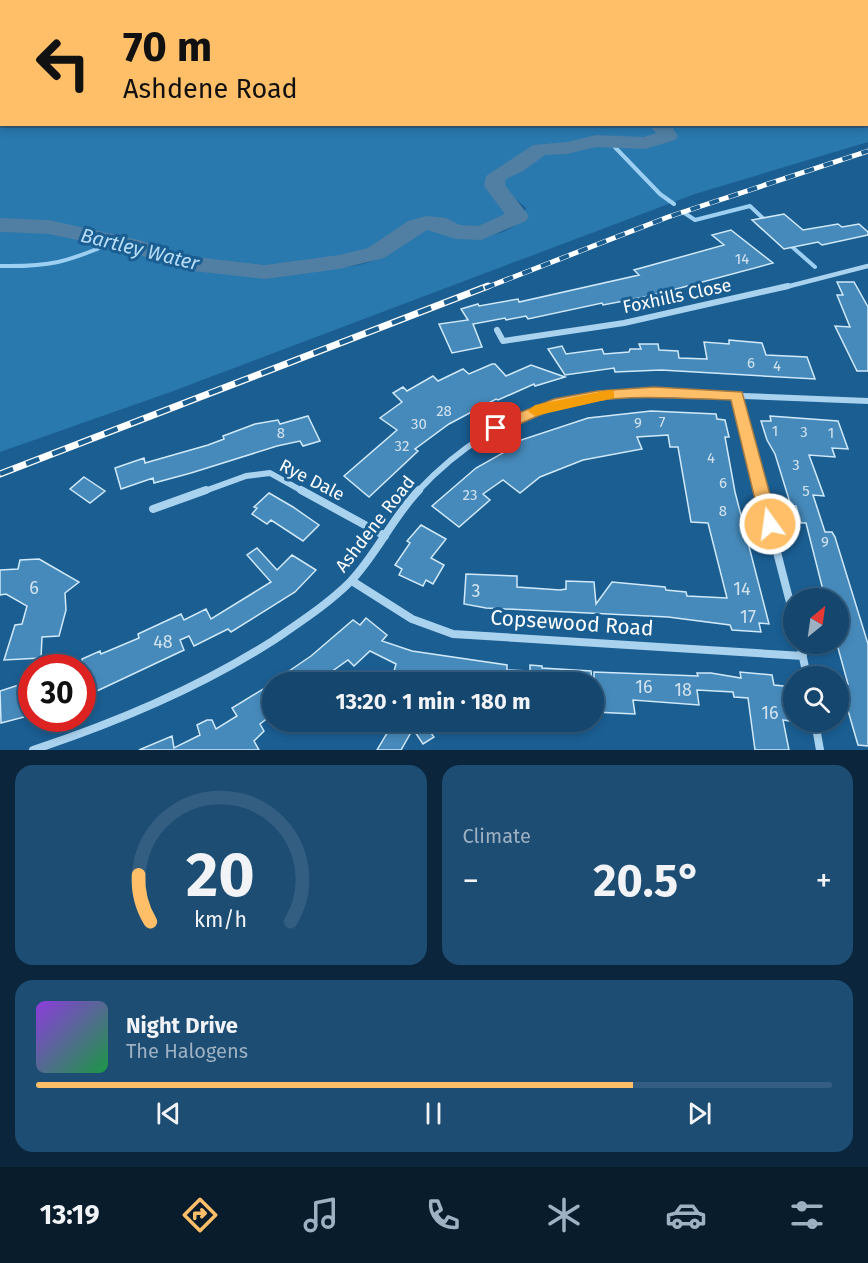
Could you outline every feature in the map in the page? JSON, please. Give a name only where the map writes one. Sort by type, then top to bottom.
[{"type":"street","name":"Foxhills Close","points":[[497,330],[503,341],[624,323],[728,302],[868,266]]},
{"type":"street","name":"Ashdene Road","points":[[33,750],[123,718],[205,681],[242,661],[309,616],[352,581],[413,497],[448,463],[496,428],[532,412],[585,398],[654,392],[868,401]]},
{"type":"street","points":[[737,395],[786,588]]},
{"type":"street","name":"Rye Dale","points":[[153,509],[246,476],[270,472],[385,536]]},
{"type":"street","name":"Copsewood Road","points":[[352,581],[425,626],[453,634],[803,656]]},
{"type":"street","points":[[803,656],[805,666]]},
{"type":"street","points":[[817,732],[820,750]]},
{"type":"shaded area","points":[[0,126],[868,126],[868,142],[695,194],[168,393],[0,452]],"holes":[[[601,139],[609,139],[609,142],[542,151],[501,180],[500,185],[526,208],[516,225],[508,230],[478,236],[428,226],[414,231],[371,262],[348,267],[318,269],[318,266],[376,251],[421,221],[432,221],[466,229],[484,228],[506,222],[513,216],[509,206],[494,191],[490,181],[498,168],[514,167],[535,149]]]},
{"type":"building","points":[[784,214],[803,230],[838,224],[842,227],[859,224],[868,232],[868,235],[822,245],[818,242],[784,249],[752,220]]},
{"type":"building","points":[[731,230],[773,263],[650,296],[603,305],[602,303],[528,319],[526,316],[473,324],[482,347],[452,353],[439,324],[468,320],[461,309],[478,304],[479,306],[518,299],[519,302],[639,275],[634,270],[724,245],[712,235]]},
{"type":"building","points":[[837,282],[854,282],[868,307],[868,371],[857,371],[835,326],[850,327],[837,295],[843,295]]},
{"type":"building","points":[[729,340],[762,343],[766,355],[807,357],[815,379],[661,370],[615,372],[614,368],[565,375],[548,349],[562,346],[566,354],[602,349],[604,354],[641,349],[639,344],[658,344],[659,350],[678,351],[679,358],[707,359],[704,342],[729,344]]},
{"type":"building","points":[[495,364],[506,376],[531,365],[565,377],[535,386],[534,384],[496,399],[449,424],[415,449],[418,451],[369,497],[344,476],[397,430],[380,418],[402,402],[393,393],[403,387],[407,391],[433,376],[438,381],[463,369],[469,374]]},
{"type":"building","points":[[651,411],[716,414],[717,419],[725,420],[729,437],[725,437],[735,492],[769,624],[759,623],[761,632],[732,630],[730,625],[668,617],[486,608],[464,604],[466,574],[517,576],[517,587],[560,590],[566,589],[566,581],[594,582],[596,604],[612,582],[665,587],[666,590],[686,592],[687,596],[727,598],[708,523],[691,522],[678,447],[670,447],[668,435],[637,437],[642,449],[583,460],[540,477],[520,493],[503,480],[483,494],[490,500],[459,527],[432,506],[476,468],[515,446],[512,443],[588,418]]},
{"type":"building","points":[[308,416],[320,441],[303,446],[300,441],[277,446],[191,473],[154,483],[153,478],[121,489],[115,468],[144,458],[145,463],[208,445],[224,439],[223,436],[255,424],[278,420],[280,424]]},
{"type":"building","points":[[770,416],[838,421],[848,449],[832,448],[835,457],[809,455],[824,496],[813,495],[825,532],[832,532],[835,537],[868,644],[868,746],[858,745],[849,714],[849,666],[843,666],[840,654],[849,654],[849,588],[822,588],[806,523],[801,523],[796,506],[791,506],[775,454],[767,440],[761,421],[771,421]]},
{"type":"building","points":[[84,477],[105,491],[90,503],[70,489]]},
{"type":"building","points":[[269,493],[319,525],[303,541],[271,520],[267,524],[252,514],[257,508],[254,507]]},
{"type":"building","points":[[421,525],[446,539],[431,558],[444,565],[433,584],[426,580],[423,586],[399,575],[402,569],[395,565],[410,543],[407,541]]},
{"type":"building","points":[[257,548],[277,570],[292,555],[316,570],[295,592],[231,632],[228,629],[194,646],[189,636],[180,640],[184,650],[96,691],[96,654],[93,654],[100,651],[101,654],[139,638],[138,634],[181,614],[184,620],[206,609],[211,619],[271,582],[247,555]]},
{"type":"building","points":[[39,559],[79,582],[65,593],[66,610],[59,636],[42,637],[41,654],[18,654],[18,659],[4,660],[15,625],[22,624],[27,606],[6,594],[0,595],[0,570],[18,569],[20,560]]},
{"type":"building","points":[[366,618],[387,635],[382,641],[412,651],[507,665],[507,670],[530,671],[530,665],[591,672],[394,672],[396,664],[370,651],[354,666],[348,660],[331,672],[288,672],[311,656],[353,620],[360,625]]},
{"type":"building","points":[[604,672],[698,676],[697,673],[711,673],[741,678],[740,672],[772,675],[774,685],[783,686],[783,732],[785,732],[789,750],[755,750],[748,698],[734,697],[733,692],[697,690],[699,705],[633,700],[635,714],[604,712]]},
{"type":"building","points":[[18,685],[18,719],[1,723],[0,691]]},
{"type":"building","points":[[262,690],[262,722],[260,724],[263,732],[254,741],[259,750],[139,750],[172,736],[174,748],[200,735],[197,725],[212,720],[216,729],[237,716],[232,708]]},
{"type":"building","points":[[388,732],[411,732],[401,750],[377,750]]},
{"type":"building","points":[[415,732],[430,732],[434,737],[423,744]]},
{"type":"waterway","name":"Bartley Water","points":[[0,225],[49,227],[131,245],[184,263],[265,272],[339,262],[376,253],[416,226],[426,223],[438,223],[456,232],[481,233],[518,216],[494,186],[496,176],[516,167],[540,149],[567,148],[596,141],[645,143],[668,136],[661,127],[664,126]]},
{"type":"waterway","points":[[609,141],[660,194],[674,204]]},
{"type":"waterway","points":[[683,212],[695,220],[750,206],[767,222]]},
{"type":"waterway","points":[[0,266],[33,266],[58,262],[112,243]]},
{"type":"waterway","points":[[790,245],[815,267]]},
{"type":"railway","points":[[485,288],[668,217],[868,151]]},
{"type":"railway","points":[[0,474],[488,286]]},
{"type":"slow traffic","points":[[535,411],[554,404],[609,395]]},
{"type":"route","points":[[496,428],[554,404],[597,396],[654,392],[737,395],[770,524]]}]
